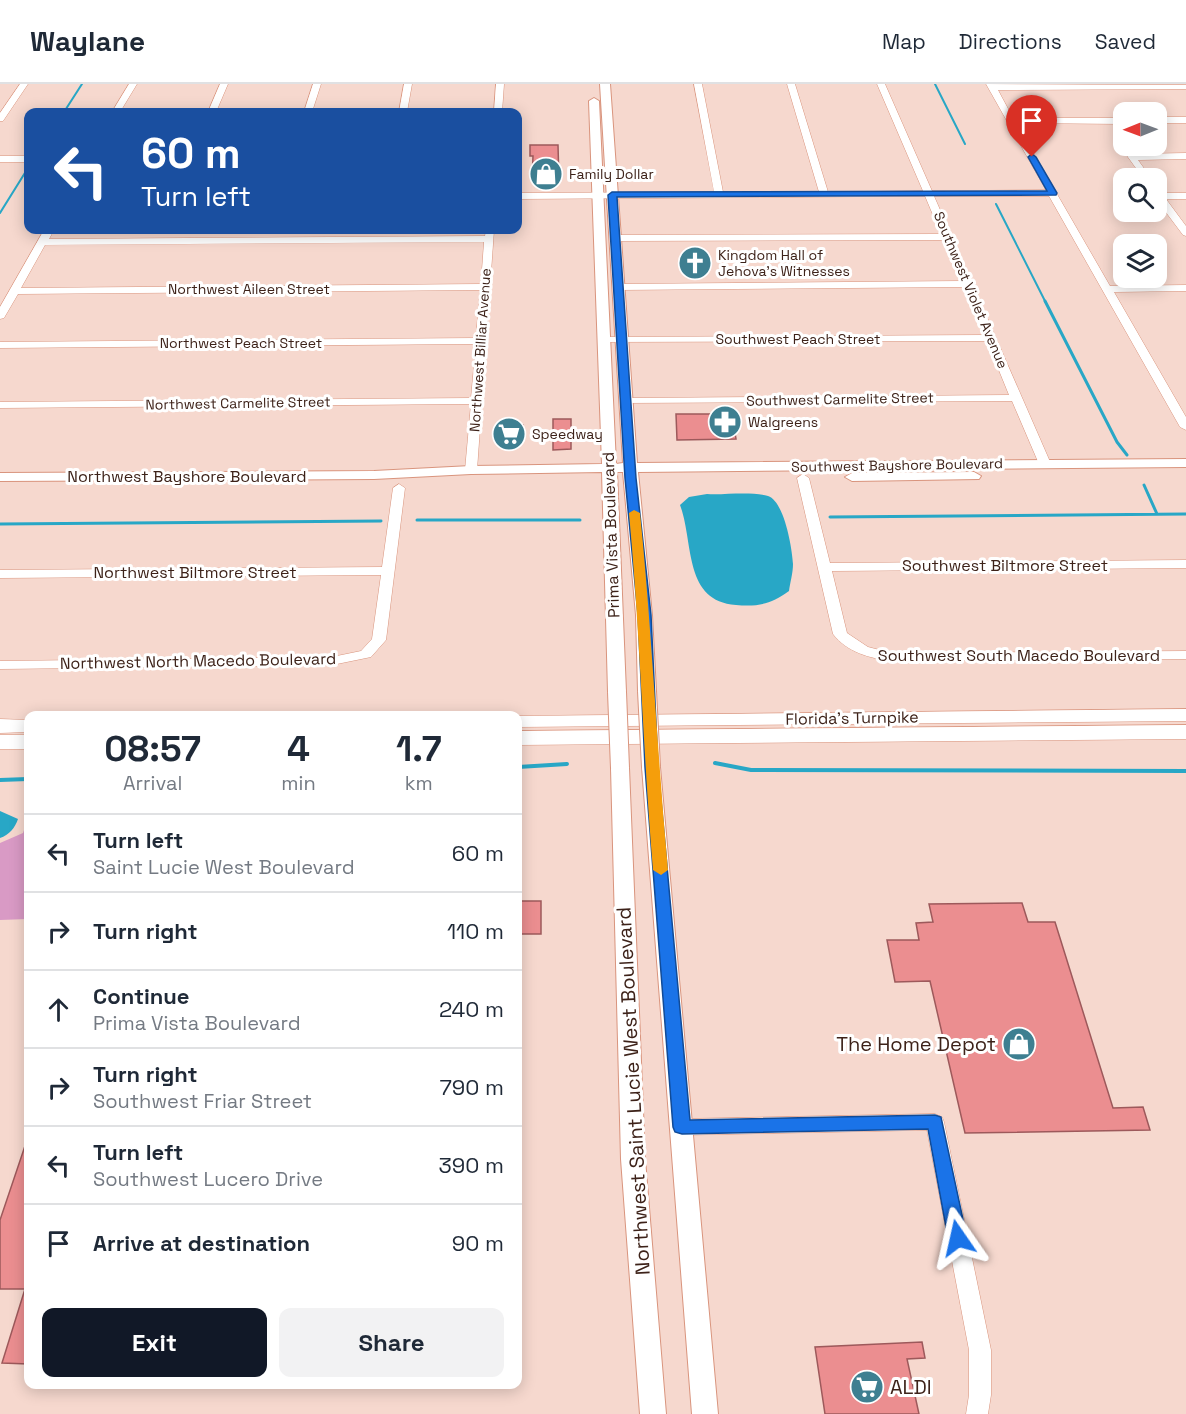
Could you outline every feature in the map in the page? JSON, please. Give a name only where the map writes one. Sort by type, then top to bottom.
[{"type":"highway","name":"Florida's Turnpike","points":[[522,722],[1186,715]]},
{"type":"highway","points":[[0,726],[24,726]]},
{"type":"highway","name":"Florida's Turnpike","points":[[522,738],[1186,732]]},
{"type":"highway","points":[[0,742],[24,742]]},
{"type":"main road","name":"Prima Vista Boulevard","points":[[605,84],[621,340],[644,615],[651,767],[705,1414]]},
{"type":"main road","name":"Prima Vista Boulevard","points":[[593,95],[605,340],[620,768]]},
{"type":"main road","name":"Southwest Bayshore Boulevard","points":[[608,473],[970,464],[1186,463]]},
{"type":"main road","points":[[887,477],[897,473],[959,472],[967,470],[970,464]]},
{"type":"main road","points":[[984,476],[987,472],[999,468],[1059,467],[1070,464]]},
{"type":"main road","name":"Northwest Bayshore Boulevard","points":[[0,477],[374,475],[471,470],[608,473]]},
{"type":"main road","name":"Northwest Bayshore Boulevard","points":[[374,475],[384,478],[608,473]]},
{"type":"main road","name":"Southwest Bayshore Boulevard","points":[[631,473],[803,478],[1186,475]]},
{"type":"main road","name":"Northwest Saint Lucie West Boulevard","points":[[620,768],[633,1159],[653,1414]]},
{"type":"street","points":[[0,119],[24,84]]},
{"type":"street","points":[[118,108],[133,84]]},
{"type":"street","points":[[214,108],[224,84]]},
{"type":"street","points":[[309,108],[317,84]]},
{"type":"street","points":[[404,108],[408,84]]},
{"type":"street","points":[[498,108],[500,84]]},
{"type":"street","points":[[698,84],[719,194]]},
{"type":"street","points":[[791,84],[824,194]]},
{"type":"street","name":"Southwest Violet Avenue","points":[[881,84],[1045,464]]},
{"type":"street","points":[[1186,87],[991,86],[1186,427]]},
{"type":"street","points":[[1010,120],[1113,134]]},
{"type":"street","points":[[1167,120],[1186,120]]},
{"type":"street","points":[[1132,156],[1140,168]]},
{"type":"street","points":[[1167,156],[1186,156]]},
{"type":"street","points":[[0,159],[24,159]]},
{"type":"street","points":[[522,196],[1053,193]]},
{"type":"street","points":[[1167,195],[1186,196]]},
{"type":"street","points":[[1167,207],[1186,233]]},
{"type":"street","points":[[0,316],[47,234]]},
{"type":"street","points":[[42,242],[489,234]]},
{"type":"street","name":"Northwest Billiar Avenue","points":[[471,470],[489,234]]},
{"type":"street","points":[[615,238],[947,237]]},
{"type":"street","points":[[618,287],[967,284]]},
{"type":"street","name":"Northwest Aileen Street","points":[[14,291],[484,287]]},
{"type":"street","points":[[1108,289],[1186,288]]},
{"type":"street","name":"Southwest Peach Street","points":[[605,340],[991,338]]},
{"type":"street","name":"Northwest Peach Street","points":[[0,345],[481,341]]},
{"type":"street","name":"Southwest Carmelite Street","points":[[627,401],[1017,398]]},
{"type":"street","name":"Northwest Carmelite Street","points":[[0,405],[476,401]]},
{"type":"street","name":"Southwest South Macedo Boulevard","points":[[803,478],[840,634],[849,643],[872,655],[891,657],[1186,655]]},
{"type":"street","name":"Northwest North Macedo Boulevard","points":[[0,665],[332,661],[366,654],[380,640],[399,488]]},
{"type":"street","name":"Southwest Biltmore Street","points":[[825,567],[1186,564]]},
{"type":"street","name":"Northwest Biltmore Street","points":[[0,574],[389,571]]},
{"type":"street","points":[[682,1127],[935,1122],[980,1350],[980,1395],[977,1414]]},
{"type":"shaded area","points":[[24,830],[24,919],[0,920],[0,843],[23,833]]},
{"type":"water","points":[[707,494],[753,494],[768,496],[774,500],[783,515],[791,547],[793,567],[789,591],[770,602],[751,605],[736,605],[719,601],[707,593],[693,567],[680,505],[689,497]]},
{"type":"water","points":[[0,811],[18,819],[11,831],[0,838]]},
{"type":"building","points":[[530,145],[558,145],[559,181],[532,181],[533,156],[530,156]]},
{"type":"building","name":"Walgreens","points":[[676,414],[732,414],[736,439],[677,440]]},
{"type":"building","name":"Speedway","points":[[553,419],[571,419],[571,449],[553,450]]},
{"type":"building","name":"Speedway","points":[[523,425],[522,442],[496,443],[496,426]]},
{"type":"building","points":[[522,901],[541,901],[541,934],[522,934]]},
{"type":"building","name":"The Home Depot","points":[[1022,903],[1028,922],[1055,922],[1113,1108],[1143,1107],[1150,1130],[965,1133],[930,981],[895,982],[887,940],[919,940],[916,923],[933,922],[929,904]]},
{"type":"building","points":[[24,1149],[24,1289],[0,1289],[0,1220]]},
{"type":"building","points":[[24,1292],[24,1364],[2,1363]]},
{"type":"building","name":"ALDI","points":[[922,1342],[925,1358],[907,1359],[919,1414],[825,1414],[815,1347]]},
{"type":"waterway","points":[[67,108],[82,84]]},
{"type":"waterway","points":[[935,84],[965,144]]},
{"type":"waterway","points":[[0,213],[24,174]]},
{"type":"waterway","points":[[996,204],[1046,303]]},
{"type":"waterway","points":[[1045,301],[1117,442],[1127,455]]},
{"type":"waterway","points":[[1144,485],[1157,514]]},
{"type":"waterway","points":[[830,517],[1186,514]]},
{"type":"waterway","points":[[417,520],[580,520]]},
{"type":"waterway","points":[[0,524],[381,521]]},
{"type":"waterway","points":[[715,763],[751,770],[1186,771]]},
{"type":"waterway","points":[[522,767],[567,764]]},
{"type":"waterway","points":[[0,780],[24,779]]},
{"type":"slow traffic","points":[[634,513],[644,615],[651,767],[661,870]]},
{"type":"place","name":"Family Dollar","points":[[546,174]]},
{"type":"place","name":"Kingdom Hall of Jehova's Witnesses","points":[[695,263]]},
{"type":"place","name":"Walgreens","points":[[725,422]]},
{"type":"place","name":"Speedway","points":[[509,434]]},
{"type":"place","name":"The Home Depot","points":[[1019,1044]]},
{"type":"place","name":"ALDI","points":[[867,1387]]},
{"type":"route","points":[[958,1238],[935,1122],[682,1127],[651,767],[644,615],[631,478],[612,195],[1053,193],[1032,157]]}]
